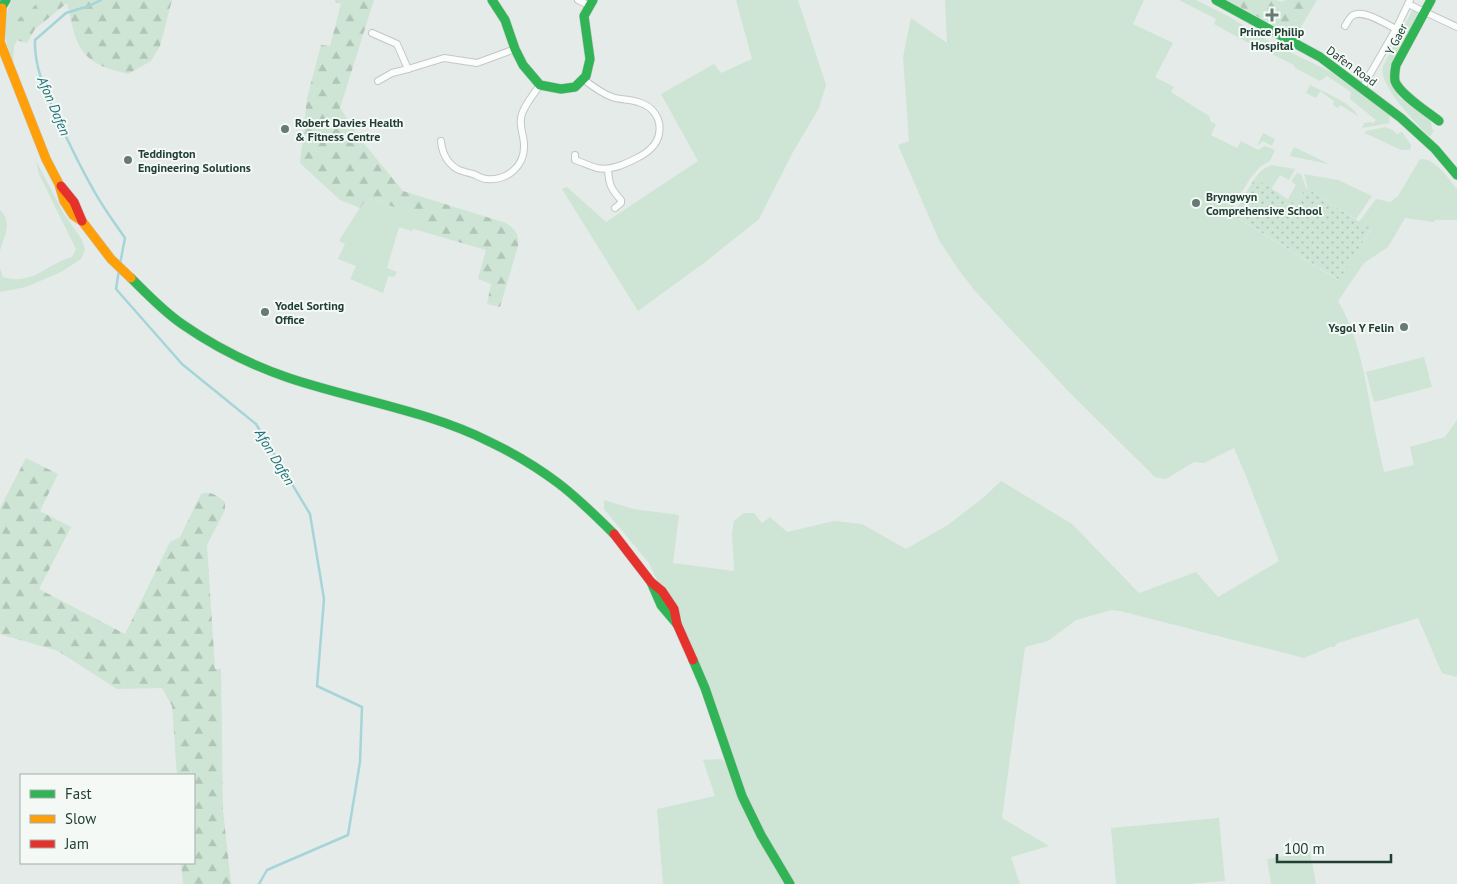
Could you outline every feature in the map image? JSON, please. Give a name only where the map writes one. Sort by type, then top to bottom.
[{"type":"main road","points":[[492,0],[505,20],[523,65],[540,84],[561,90],[575,87],[586,76],[590,59],[584,16],[591,3]]},
{"type":"main road","name":"Dafen Road","points":[[1216,0],[1320,58],[1362,88],[1401,118],[1435,150],[1457,175]]},
{"type":"main road","name":"Y Gaer","points":[[1431,0],[1393,73],[1395,82],[1400,90],[1439,121]]},
{"type":"main road","points":[[2,6],[0,42],[46,159],[59,184],[67,206],[82,221],[111,259],[150,298],[181,323],[214,344],[252,364],[288,378],[441,422],[490,442],[535,468],[558,484],[591,511],[619,540],[651,582],[654,594],[666,614],[677,624],[705,688],[742,796],[761,836],[790,884]]},
{"type":"street","points":[[578,0],[591,3]]},
{"type":"street","points":[[1362,88],[1396,29],[1409,2],[1457,27]]},
{"type":"street","points":[[1345,26],[1352,16],[1359,13],[1396,29]]},
{"type":"street","points":[[372,33],[397,44],[408,69]]},
{"type":"street","points":[[378,80],[392,73],[444,58],[476,63],[515,49]]},
{"type":"street","points":[[575,155],[575,160],[597,168],[608,169],[625,164],[644,154],[657,141],[660,128],[659,119],[652,109],[640,102],[613,98],[597,90],[583,79]]},
{"type":"street","points":[[441,141],[441,148],[452,167],[484,179],[504,178],[521,163],[524,152],[521,132],[522,114],[540,84]]},
{"type":"street","points":[[608,169],[612,190],[621,200],[621,203],[615,208]]},
{"type":"green space","points":[[12,0],[39,0],[31,10],[19,18],[10,38],[17,40],[14,46],[13,62],[7,45],[5,31],[6,17]]},
{"type":"green space","points":[[39,0],[172,0],[160,46],[151,61],[128,74],[101,66],[84,53],[73,29],[67,3],[35,29],[27,43],[9,38],[19,18],[31,10]]},
{"type":"green space","points":[[335,0],[374,0],[340,108],[361,140],[403,191],[506,223],[516,232],[518,246],[500,307],[487,304],[491,284],[478,279],[486,250],[424,232],[427,218],[367,198],[360,208],[340,200],[300,163],[307,98],[321,45],[330,46],[341,4],[335,2]]},
{"type":"green space","points":[[736,0],[798,0],[826,85],[819,108],[793,152],[759,219],[704,263],[638,311],[562,189],[567,187],[606,222],[698,161],[661,94],[714,64],[721,73],[752,59]]},
{"type":"green space","points":[[945,0],[1144,0],[1133,24],[1173,43],[1155,77],[1174,87],[1171,92],[1209,116],[1211,122],[1216,124],[1211,135],[1237,148],[1241,141],[1258,150],[1265,146],[1275,150],[1270,161],[1261,166],[1251,177],[1229,213],[1338,280],[1371,230],[1359,222],[1376,199],[1390,202],[1398,196],[1420,159],[1436,165],[1457,189],[1457,220],[1435,220],[1434,222],[1405,218],[1388,247],[1364,263],[1338,301],[1346,315],[1357,346],[1384,472],[1414,465],[1410,447],[1445,437],[1457,420],[1457,677],[1442,673],[1418,618],[1338,643],[1334,647],[1304,658],[1111,610],[1076,620],[1048,641],[1025,647],[1002,818],[1049,846],[1011,857],[1020,884],[663,884],[657,809],[715,796],[703,760],[721,759],[726,763],[739,790],[677,624],[649,563],[604,509],[604,500],[633,509],[679,515],[673,563],[734,571],[732,533],[734,521],[744,513],[754,513],[762,523],[770,517],[787,532],[834,521],[862,524],[906,549],[948,525],[1001,481],[1072,524],[1139,593],[1196,572],[1218,597],[1279,561],[1234,448],[1204,463],[1194,462],[1166,479],[1155,477],[1070,393],[975,291],[939,240],[898,145],[909,141],[903,57],[911,18],[947,43]]},
{"type":"green space","points":[[1179,0],[1196,0],[1228,16],[1275,45],[1331,72],[1390,115],[1390,123],[1362,128],[1364,123],[1373,123],[1376,120],[1350,99],[1351,92],[1327,76],[1320,81],[1295,68],[1294,65],[1261,49],[1263,45],[1254,41],[1252,45],[1214,24],[1216,19]]},
{"type":"green space","name":"Prince Philip Hospital","points":[[1227,0],[1276,0],[1282,2],[1286,0],[1317,0],[1295,37]]},
{"type":"green space","points":[[1413,9],[1417,12],[1417,17],[1392,64],[1393,86],[1399,97],[1431,121],[1432,129],[1434,130],[1430,137],[1399,104],[1386,84],[1383,74],[1383,66]]},
{"type":"green space","points":[[1310,85],[1343,102],[1355,111],[1358,116],[1340,105],[1338,108],[1333,105],[1334,101],[1320,91],[1316,98],[1306,93]]},
{"type":"green space","points":[[1385,127],[1397,134],[1402,132],[1411,145],[1410,150],[1401,150],[1365,133],[1366,131]]},
{"type":"green space","points":[[1263,133],[1275,139],[1272,146],[1263,141],[1257,146]]},
{"type":"green space","points":[[1294,147],[1329,164],[1290,156]]},
{"type":"green space","points":[[36,161],[64,214],[82,240],[85,250],[81,259],[61,272],[26,287],[0,292],[0,268],[3,277],[23,279],[72,257],[76,249],[39,174]]},
{"type":"green space","points":[[1271,165],[1295,169],[1289,180],[1280,175],[1271,189],[1255,178],[1262,170]]},
{"type":"green space","points":[[1297,173],[1301,174],[1306,188],[1295,204],[1288,199],[1296,185],[1291,181]]},
{"type":"green space","points":[[1304,174],[1338,180],[1372,196],[1356,219],[1308,189]]},
{"type":"green space","points":[[1255,178],[1295,204],[1306,188],[1371,229],[1339,280],[1233,215]]},
{"type":"green space","points":[[366,198],[428,218],[424,232],[399,227],[387,268],[397,272],[394,277],[388,276],[383,293],[350,279],[356,266],[338,259],[345,244],[339,241]]},
{"type":"green space","points":[[0,210],[4,215],[7,225],[0,252]]},
{"type":"green space","points":[[1424,357],[1432,387],[1374,402],[1366,372]]},
{"type":"green space","points":[[26,458],[58,474],[40,511],[71,527],[39,589],[125,634],[170,542],[180,537],[201,494],[211,493],[225,502],[225,510],[207,545],[215,669],[221,669],[223,810],[231,884],[183,884],[181,864],[195,864],[195,774],[177,774],[172,706],[162,688],[117,689],[58,651],[0,634],[0,508]]},
{"type":"green space","points":[[1219,818],[1225,881],[1188,884],[1116,884],[1111,828]]},
{"type":"green space","points":[[1310,852],[1316,884],[1271,884],[1267,859]]},
{"type":"waterway","name":"Afon Dafen","points":[[101,0],[66,13],[35,40],[35,50],[44,87],[55,113],[83,171],[108,214],[125,238],[120,264]]},
{"type":"waterway","name":"Afon Dafen","points":[[119,270],[116,289],[182,364],[256,424],[310,514],[324,599],[317,686],[362,707],[360,762],[348,835],[267,870],[259,884]]},
{"type":"traffic: fast","points":[[0,10],[6,0]]},
{"type":"traffic: fast","points":[[492,0],[505,20],[523,65],[540,85],[561,89],[575,87],[586,76],[590,59],[584,16],[593,0]]},
{"type":"traffic: fast","points":[[1216,0],[1320,57],[1401,118],[1435,149],[1457,175]]},
{"type":"traffic: fast","points":[[1431,0],[1396,65],[1395,81],[1408,97],[1439,121]]},
{"type":"traffic: fast","points":[[131,278],[175,319],[220,348],[247,361],[314,386],[442,422],[467,431],[508,451],[565,489],[587,507],[614,534]]},
{"type":"traffic: fast","points":[[651,582],[661,605],[677,624]]},
{"type":"traffic: fast","points":[[693,660],[705,688],[742,796],[761,835],[790,884]]},
{"type":"traffic: slow","points":[[2,8],[0,42],[46,159],[59,184],[64,201],[73,215],[82,221],[111,259],[131,278]]},
{"type":"traffic: jam","points":[[61,186],[74,202],[82,221]]},
{"type":"traffic: jam","points":[[614,534],[651,582],[662,591],[674,609],[677,624],[693,660]]},
{"type":"place","name":"Prince Philip Hospital","points":[[1272,15]]},
{"type":"place","name":"Robert Davies Health & Fitness Centre","points":[[285,129]]},
{"type":"place","name":"Teddington Engineering Solutions","points":[[128,160]]},
{"type":"place","name":"Bryngwyn Comprehensive School","points":[[1196,203]]},
{"type":"place","name":"Yodel Sorting Office","points":[[265,312]]},
{"type":"place","name":"Ysgol Y Felin","points":[[1404,327]]}]
